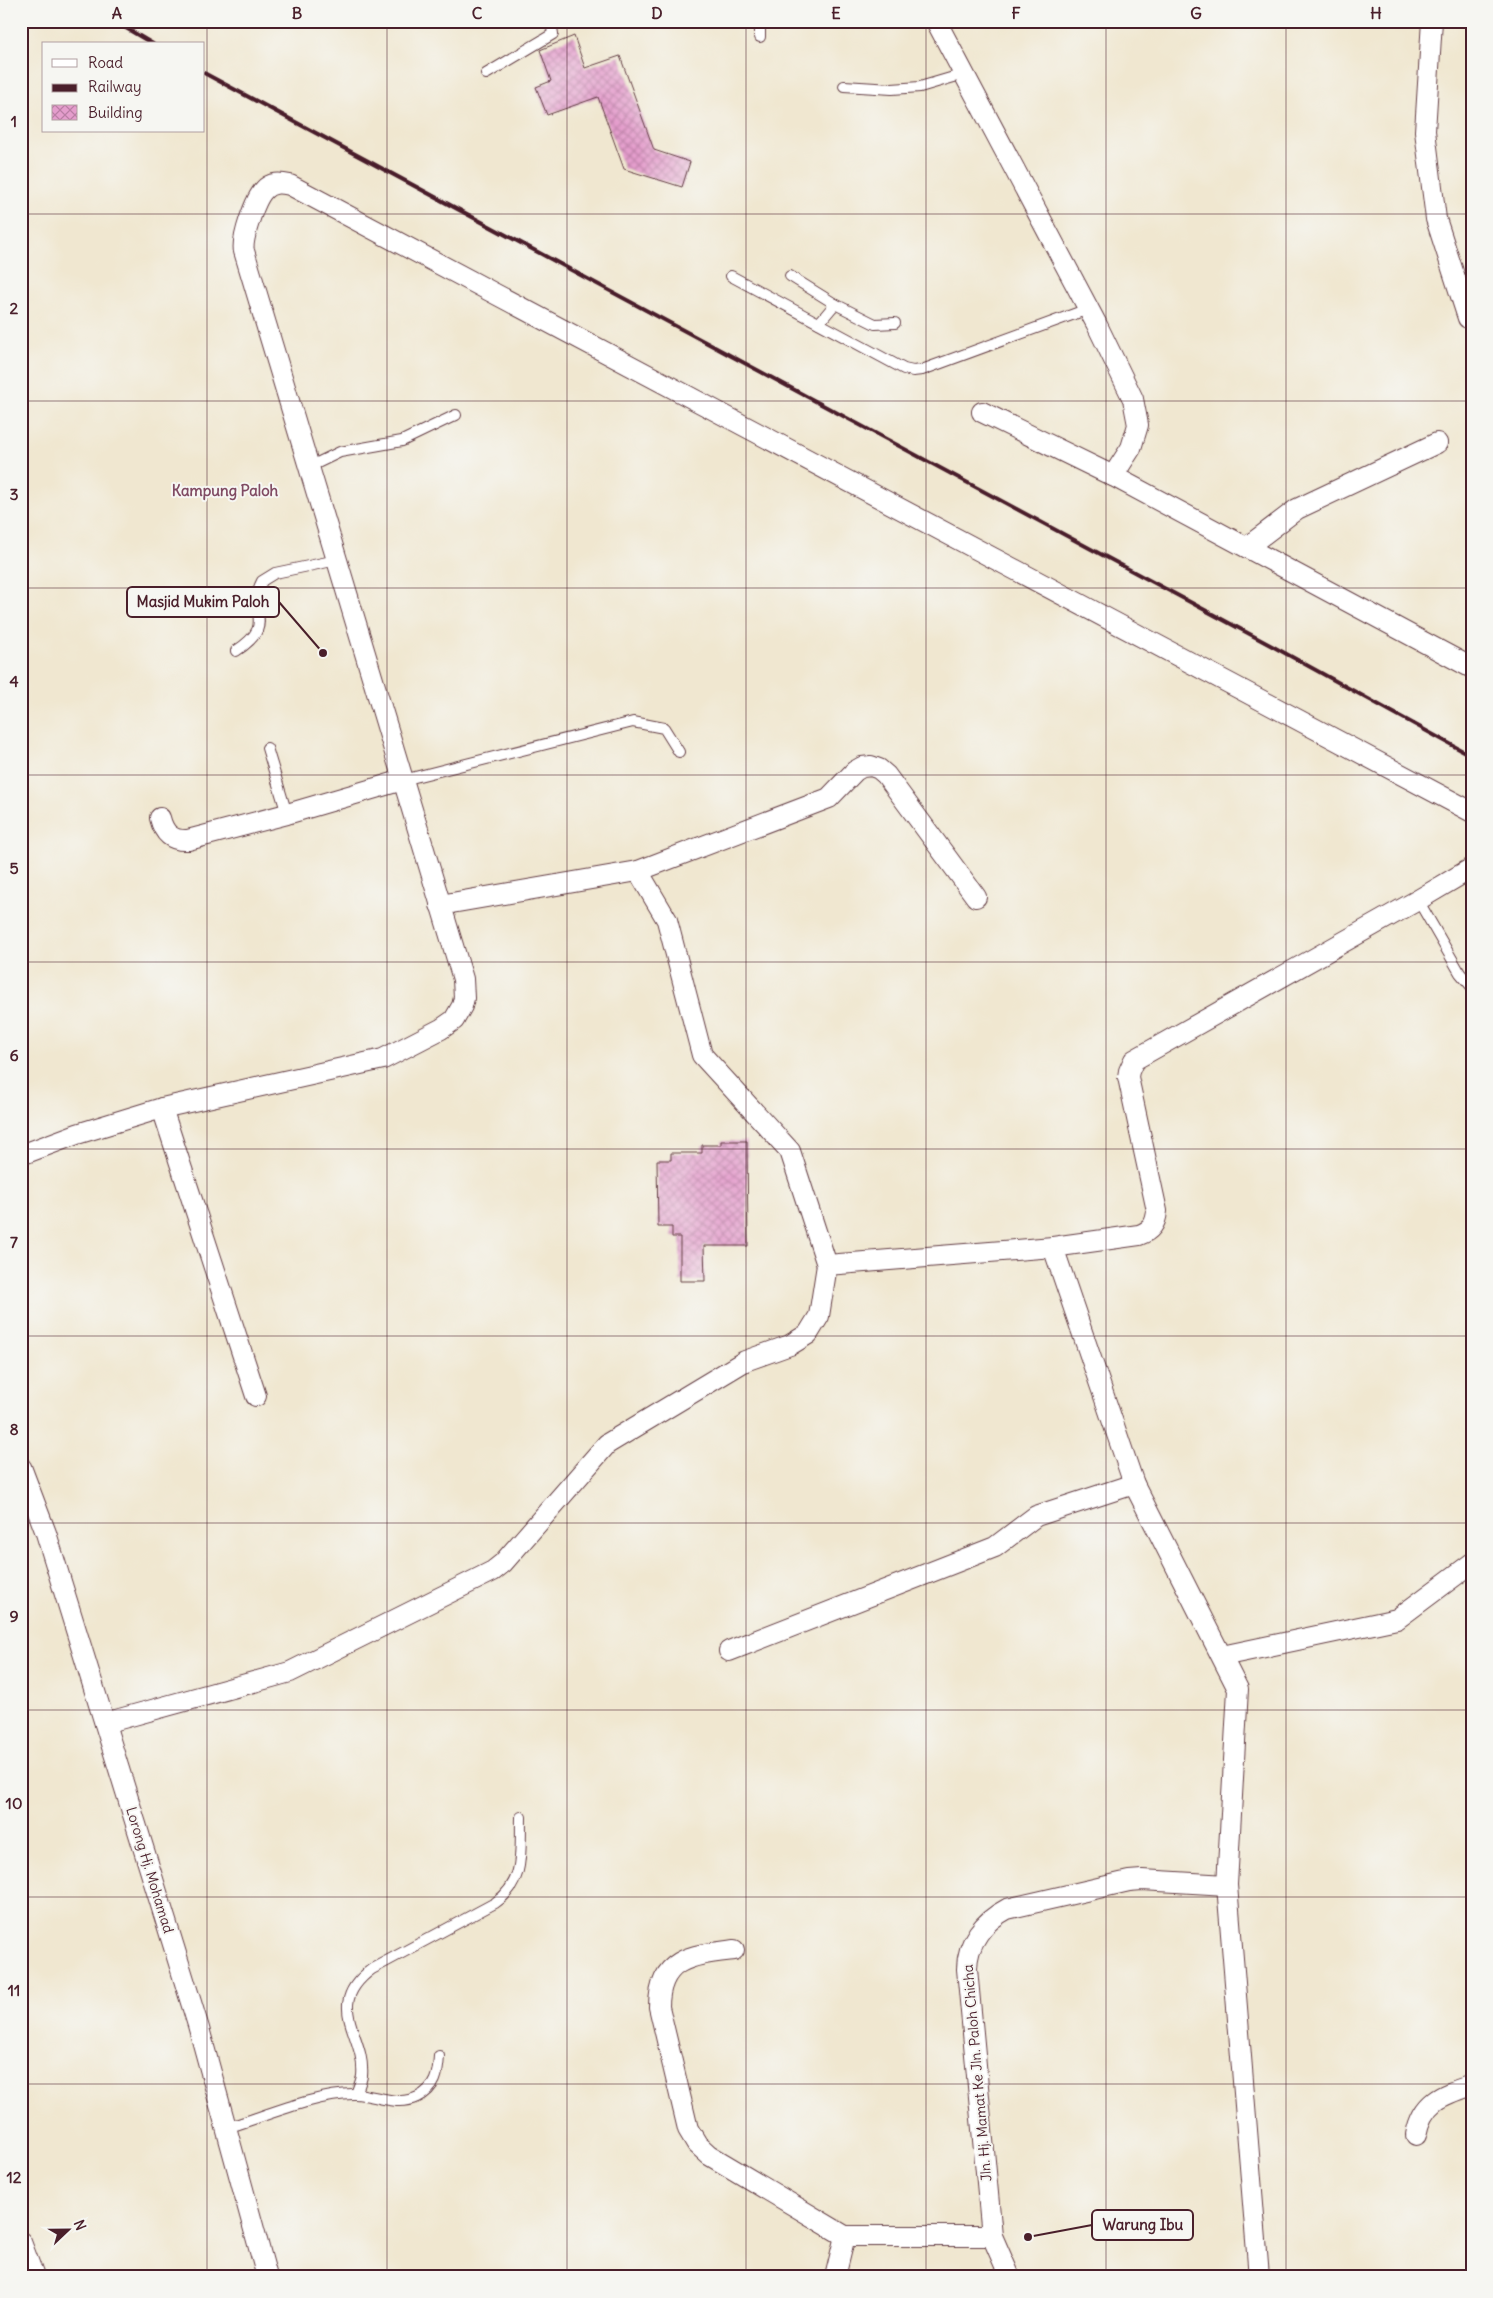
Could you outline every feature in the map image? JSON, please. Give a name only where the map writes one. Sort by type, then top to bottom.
[{"type":"street","points":[[936,21],[1088,309],[1133,399],[1138,425],[1131,448],[1113,476]]},
{"type":"street","points":[[1432,21],[1425,131],[1436,219],[1468,318]]},
{"type":"street","points":[[21,1154],[77,1134],[162,1108],[384,1059],[448,1025],[462,1006],[465,992],[440,905],[243,247],[244,237],[259,197],[272,184],[281,183],[298,190],[1472,812]]},
{"type":"street","points":[[982,412],[1113,476],[1472,668]]},
{"type":"street","points":[[1248,547],[1297,509],[1437,443]]},
{"type":"street","points":[[440,905],[638,871],[829,798],[855,771],[862,767],[871,766],[879,769],[886,775],[976,896]]},
{"type":"street","points":[[160,818],[165,832],[179,841],[288,814],[403,780]]},
{"type":"street","points":[[827,1265],[1052,1247],[1139,1235],[1147,1232],[1156,1220],[1157,1212],[1128,1077],[1134,1060],[1472,868]]},
{"type":"street","points":[[105,1723],[290,1672],[493,1572],[504,1563],[607,1444],[745,1361],[790,1345],[808,1334],[815,1326],[821,1311],[827,1265],[790,1151],[702,1055],[667,920],[638,871]]},
{"type":"street","points":[[162,1108],[256,1396]]},
{"type":"street","points":[[1052,1247],[1134,1484],[1236,1682],[1238,1693],[1227,1885],[1259,2277]]},
{"type":"street","name":"Lorong Hj. Mohamad","points":[[21,1467],[46,1533],[198,2025],[267,2277]]},
{"type":"street","points":[[729,1651],[995,1547],[1036,1516],[1134,1484]]},
{"type":"street","points":[[1222,1656],[1397,1620],[1472,1563]]},
{"type":"street","name":"Jln. Hj. Mamat Ke Jln. Paloh Chicha","points":[[1010,2277],[992,2236],[967,1969],[968,1953],[974,1938],[995,1916],[1007,1909],[1129,1881],[1142,1880],[1227,1885]]},
{"type":"street","points":[[734,1950],[694,1955],[681,1960],[663,1980],[659,1994],[659,2007],[688,2129],[696,2144],[709,2155],[845,2236],[992,2236]]},
{"type":"street","points":[[1416,2135],[1422,2114],[1430,2104],[1441,2096],[1472,2085]]},
{"type":"street","points":[[835,2277],[845,2236]]},
{"type":"street","points":[[21,2242],[34,2277]]},
{"type":"lane","points":[[486,74],[553,34],[551,21]]},
{"type":"lane","points":[[760,21],[760,37]]},
{"type":"lane","points":[[844,86],[892,89],[920,87],[964,74]]},
{"type":"lane","points":[[731,276],[904,369],[918,371],[1088,309]]},
{"type":"lane","points":[[790,276],[835,304],[875,324],[895,323]]},
{"type":"lane","points":[[819,323],[835,304]]},
{"type":"lane","points":[[309,467],[340,452],[402,441],[456,415]]},
{"type":"lane","points":[[236,651],[253,639],[258,629],[258,595],[262,581],[275,573],[337,560]]},
{"type":"lane","points":[[403,780],[633,722],[664,728],[680,752]]},
{"type":"lane","points":[[268,748],[288,814]]},
{"type":"lane","points":[[1418,900],[1460,973],[1472,987]]},
{"type":"lane","points":[[356,2094],[362,2071],[348,2010],[354,1986],[362,1976],[372,1969],[495,1902],[510,1890],[518,1873],[521,1817]]},
{"type":"lane","points":[[226,2128],[329,2096],[356,2094],[401,2102],[419,2097],[434,2085],[439,2056]]},
{"type":"building","points":[[574,36],[585,68],[620,56],[654,150],[690,162],[682,187],[624,169],[598,97],[547,115],[536,87],[551,81],[540,50]]},
{"type":"building","points":[[721,1141],[747,1141],[748,1246],[704,1246],[705,1281],[680,1281],[680,1237],[672,1237],[672,1227],[658,1227],[657,1160],[671,1160],[671,1153],[702,1153],[702,1145],[721,1145]]},
{"type":"railway","points":[[114,21],[150,42]]},
{"type":"railway","points":[[205,74],[1272,646],[1472,756]]},
{"type":"place","name":"Masjid Mukim Paloh","points":[[323,653]]},
{"type":"place","name":"Warung Ibu","points":[[1028,2237]]},
{"type":"district","name":"Kampung Paloh","points":[[225,490]]}]
